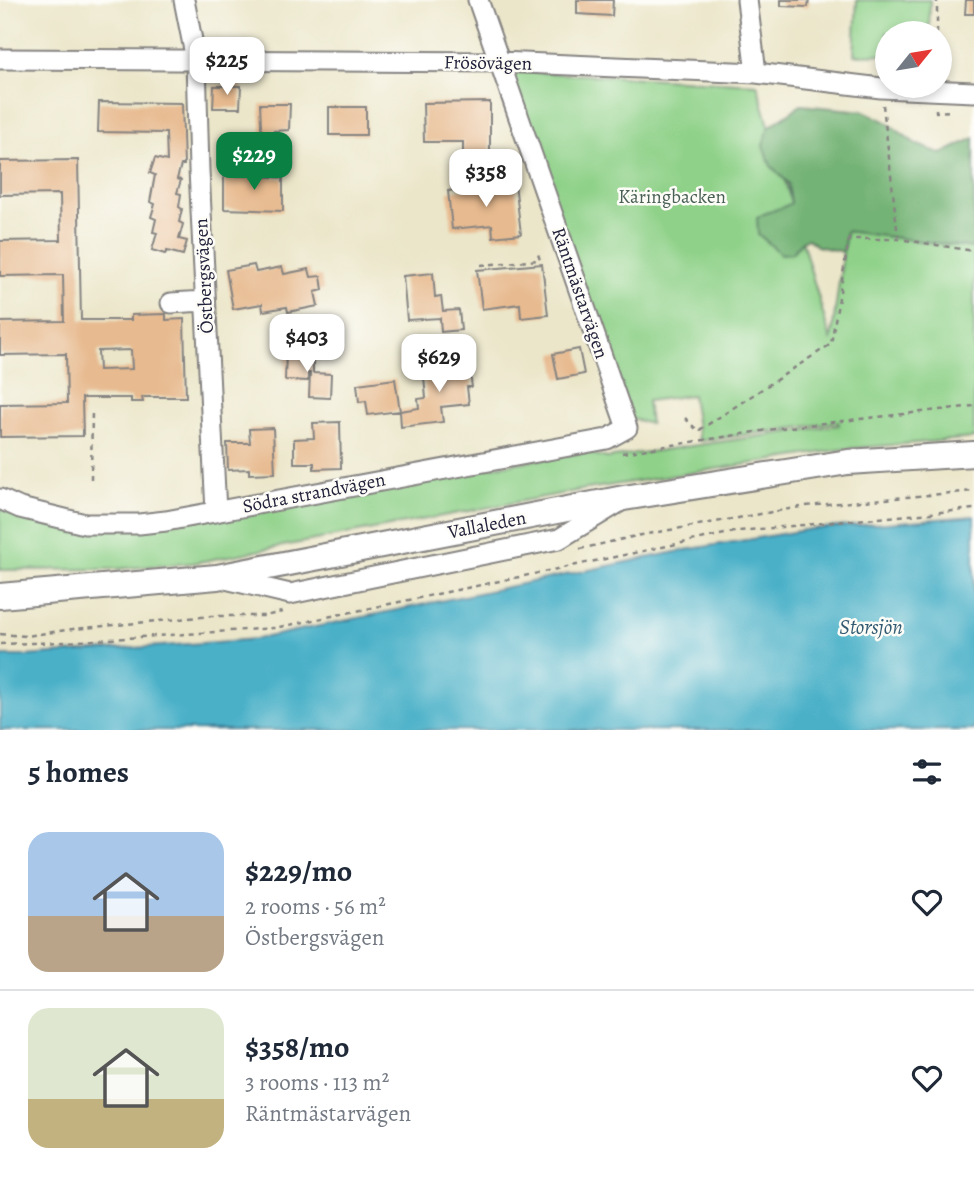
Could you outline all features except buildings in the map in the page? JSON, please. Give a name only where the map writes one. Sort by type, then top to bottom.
[{"type":"main road","name":"Vallaleden","points":[[0,596],[217,577],[624,498],[848,462],[974,454]]},
{"type":"street","name":"Östbergsvägen","points":[[184,0],[197,60],[205,301],[216,512]]},
{"type":"street","name":"Räntmästarvägen","points":[[478,0],[627,428]]},
{"type":"street","points":[[747,0],[756,73]]},
{"type":"street","name":"Frösövägen","points":[[0,59],[500,62],[756,73],[875,87]]},
{"type":"street","name":"Frösövägen","points":[[952,91],[974,92]]},
{"type":"street","points":[[171,303],[205,301]]},
{"type":"street","name":"Södra strandvägen","points":[[0,499],[20,508],[85,524],[139,524],[607,439],[627,428]]},
{"type":"path","points":[[937,0],[937,21]]},
{"type":"path","points":[[882,98],[899,239]]},
{"type":"path","points":[[452,185],[502,176]]},
{"type":"path","points":[[685,418],[698,431],[831,344],[849,239],[899,239],[974,251]]},
{"type":"path","points":[[481,265],[540,260],[538,254]]},
{"type":"path","points":[[620,453],[781,428],[974,407]]},
{"type":"path","points":[[91,479],[92,410]]},
{"type":"path","points":[[0,644],[275,628],[739,531],[974,509]]},
{"type":"green space","points":[[857,0],[930,0],[929,21],[875,21],[875,54],[854,55]]},
{"type":"green space","name":"Käringbacken","points":[[509,71],[757,84],[831,341],[846,231],[974,248],[974,438],[844,449],[581,490],[193,563],[116,569],[0,570],[0,509],[44,525],[92,531],[585,452],[607,458],[839,425],[838,422],[699,441],[692,395],[647,401],[650,424],[628,418]]},
{"type":"green space","points":[[801,105],[864,111],[885,121],[916,144],[942,154],[974,138],[974,248],[846,231],[843,252],[817,246],[808,239],[802,241],[792,253],[781,254],[758,234],[757,218],[791,203],[788,183],[771,166],[763,146],[769,127]]},
{"type":"water","name":"Storsjön","points":[[974,516],[974,730],[0,730],[0,656],[257,639],[685,550],[811,529]]}]
